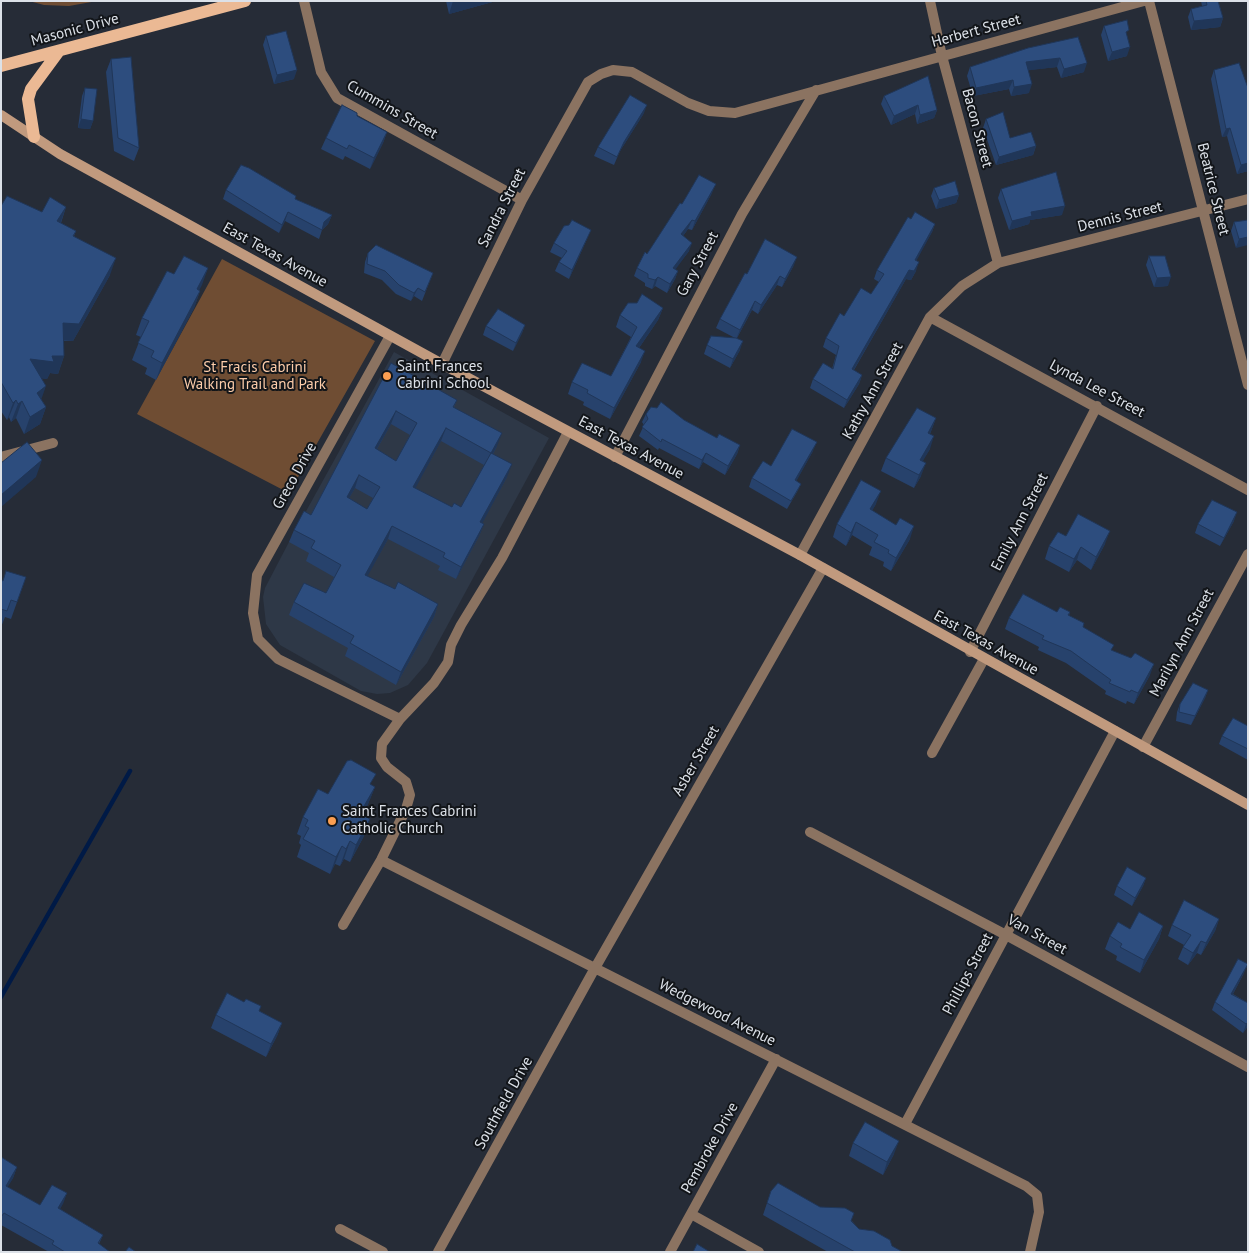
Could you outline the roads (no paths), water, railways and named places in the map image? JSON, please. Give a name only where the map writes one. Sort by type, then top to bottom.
[{"type":"main road","name":"Masonic Drive","points":[[1,66],[244,1]]},
{"type":"main road","points":[[34,137],[28,99],[31,88],[59,51]]},
{"type":"street","name":"Cummins Street","points":[[304,1],[321,72],[336,98],[522,200]]},
{"type":"street","name":"Bacon Street","points":[[930,1],[942,56],[998,262]]},
{"type":"street","name":"Herbert Street","points":[[601,74],[613,70],[632,72],[688,103],[718,112],[735,113],[1144,1]]},
{"type":"street","name":"Beatrice Street","points":[[1150,1],[1248,385]]},
{"type":"street","name":"Sandra Street","points":[[442,364],[522,200],[588,82],[601,74]]},
{"type":"street","name":"Gary Street","points":[[614,457],[742,214],[816,90]]},
{"type":"street","name":"East Texas Avenue","points":[[1,115],[34,137],[390,336],[800,555],[970,652],[1248,806]]},
{"type":"street","name":"Dennis Street","points":[[998,262],[1204,212],[1248,199]]},
{"type":"street","name":"Kathy Ann Street","points":[[800,555],[930,317],[962,286],[998,262]]},
{"type":"street","name":"Lynda Lee Street","points":[[930,317],[1097,406],[1248,490]]},
{"type":"street","name":"Greco Drive","points":[[390,336],[257,575],[253,612],[258,639],[278,659],[400,719]]},
{"type":"street","name":"Emily Ann Street","points":[[970,652],[1097,406]]},
{"type":"street","points":[[343,926],[381,860],[406,809],[410,795],[406,782],[387,767],[382,758],[382,744],[400,719],[434,683],[448,662],[451,645],[461,625],[502,558],[568,432]]},
{"type":"street","points":[[1,457],[53,443]]},
{"type":"street","name":"Marilyn Ann Street","points":[[1143,747],[1248,554]]},
{"type":"street","name":"Asber Street","points":[[595,968],[823,568]]},
{"type":"street","points":[[932,753],[984,659]]},
{"type":"street","name":"Phillips Street","points":[[905,1124],[1115,731]]},
{"type":"street","name":"Van Street","points":[[810,832],[1006,935],[1248,1067]]},
{"type":"street","name":"Wedgewood Avenue","points":[[381,860],[1026,1186],[1037,1195],[1039,1212],[1030,1252]]},
{"type":"street","name":"Southfield Drive","points":[[438,1252],[595,968]]},
{"type":"street","name":"Pembroke Drive","points":[[670,1252],[776,1059]]},
{"type":"street","points":[[691,1214],[759,1252]]},
{"type":"street","points":[[340,1229],[383,1252]]},
{"type":"waterway","points":[[1,997],[130,771]]},
{"type":"place","name":"Saint Frances Cabrini School","points":[[387,376]]},
{"type":"place","name":"Saint Frances Cabrini Catholic Church","points":[[332,821]]},
{"type":"park label","name":"St Fracis Cabrini Walking Trail and Park","points":[[255,376]]}]
